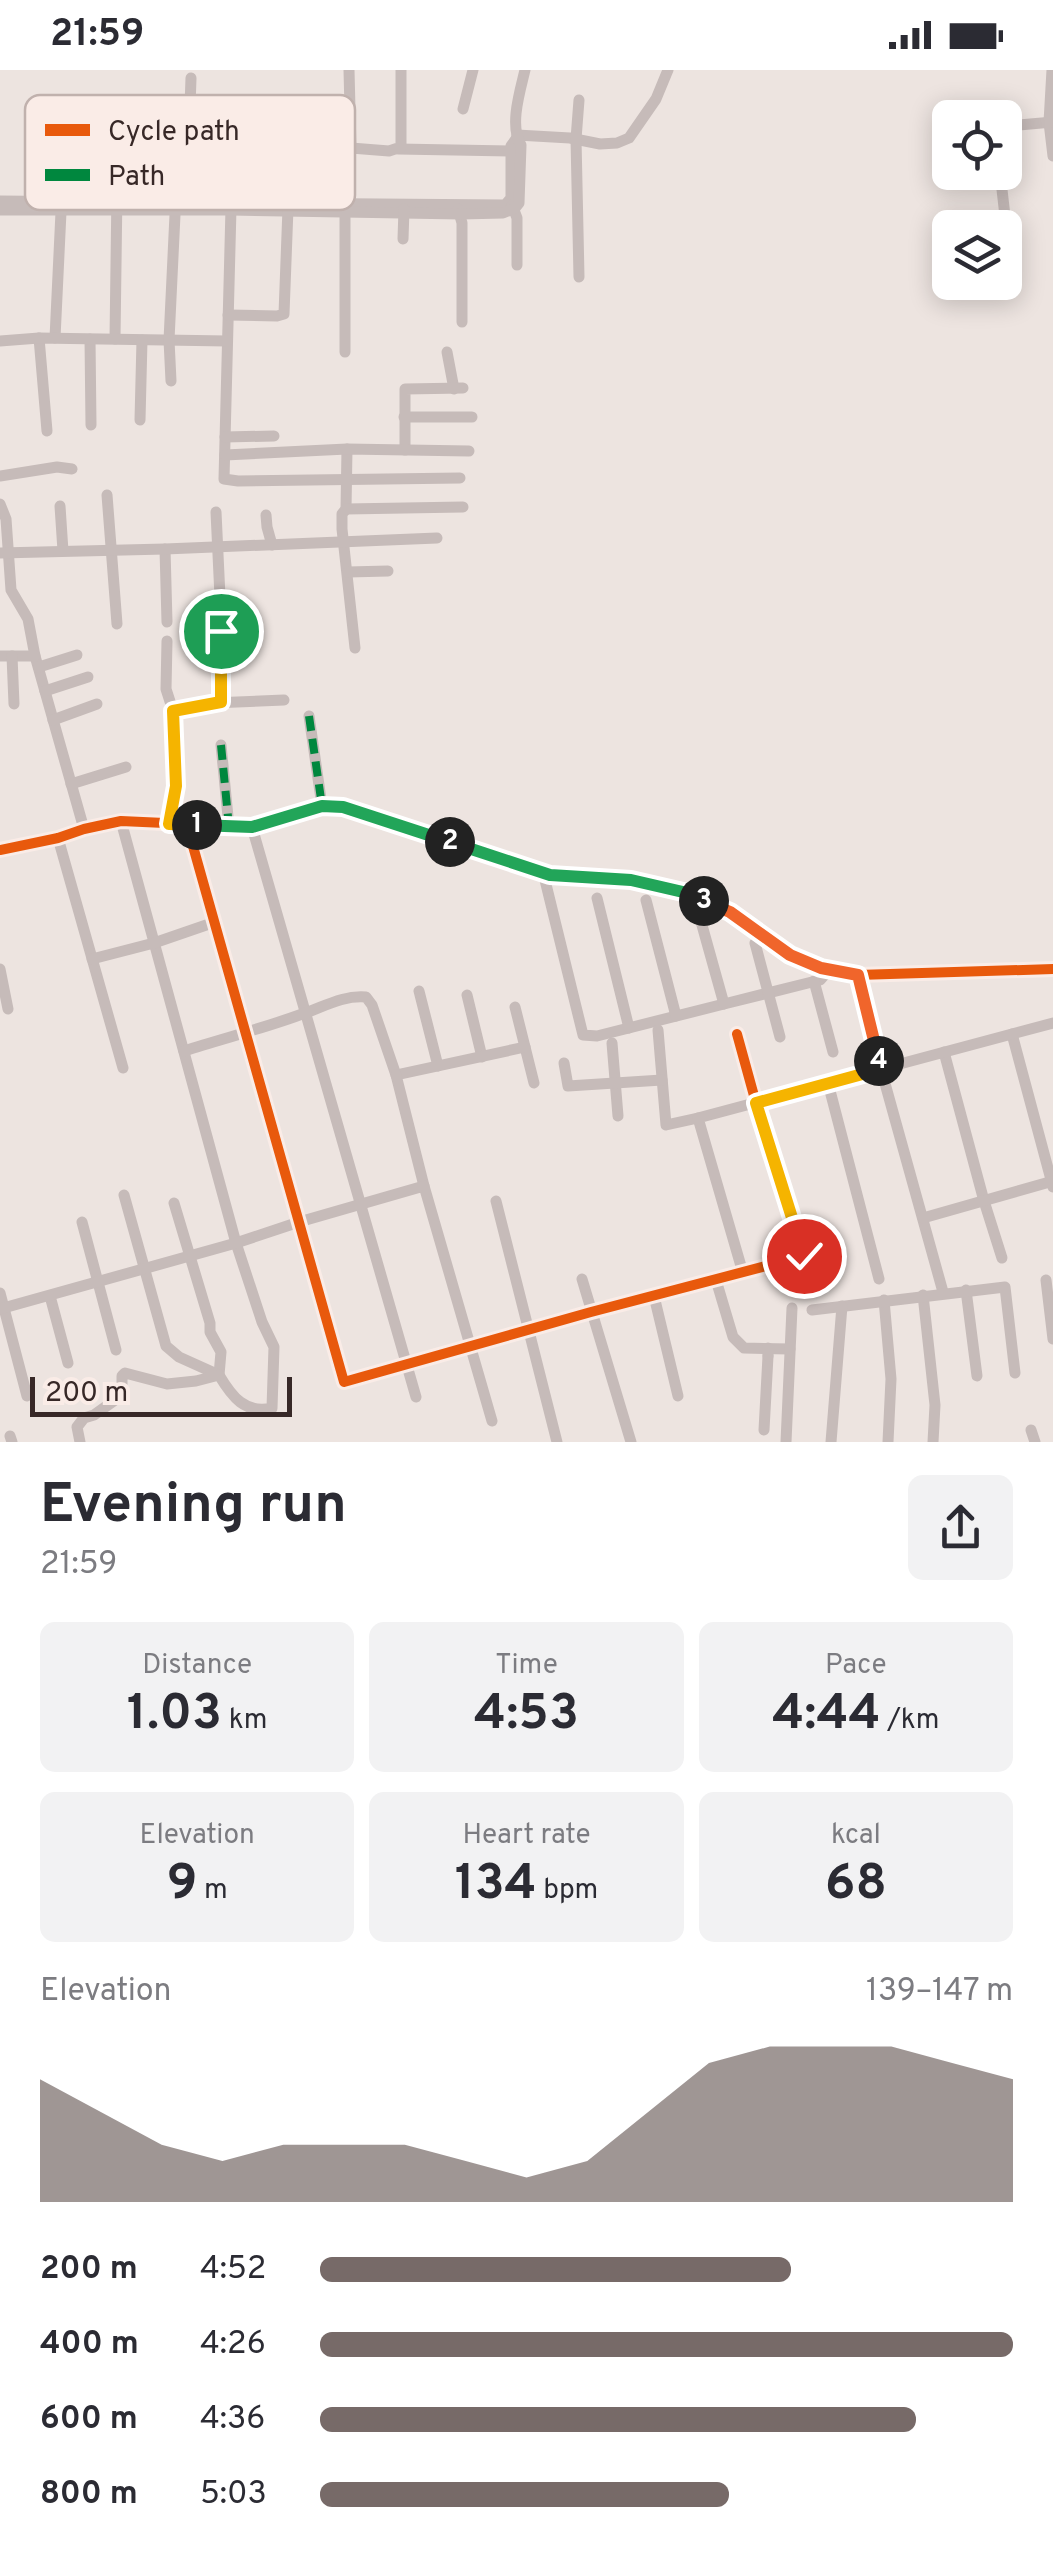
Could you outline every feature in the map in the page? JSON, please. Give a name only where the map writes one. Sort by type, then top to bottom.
[{"type":"street","points":[[349,70],[350,95]]},
{"type":"street","points":[[398,149],[402,132],[401,70]]},
{"type":"street","points":[[463,109],[473,70]]},
{"type":"street","points":[[515,142],[525,70]]},
{"type":"street","points":[[355,148],[389,151],[576,139],[600,144],[617,142],[629,138],[656,99],[668,70]]},
{"type":"street","points":[[1052,70],[1053,156]]},
{"type":"street","points":[[190,95],[191,78]]},
{"type":"street","points":[[578,100],[578,277]]},
{"type":"street","points":[[1022,126],[1051,122]]},
{"type":"street","points":[[355,209],[459,210],[519,203],[521,145],[515,142]]},
{"type":"street","points":[[0,201],[25,205]]},
{"type":"street","points":[[512,205],[518,228],[517,264]]},
{"type":"street","points":[[0,210],[25,207]]},
{"type":"street","points":[[402,240],[404,209]]},
{"type":"street","points":[[55,338],[62,210]]},
{"type":"street","points":[[115,339],[118,210]]},
{"type":"street","points":[[171,381],[175,210]]},
{"type":"street","points":[[231,210],[224,479],[460,478]]},
{"type":"street","points":[[228,315],[284,314],[288,210]]},
{"type":"street","points":[[345,210],[345,352]]},
{"type":"street","points":[[459,210],[462,322]]},
{"type":"street","points":[[40,338],[47,431]]},
{"type":"street","points":[[90,339],[91,425]]},
{"type":"street","points":[[140,420],[142,340]]},
{"type":"street","points":[[0,341],[228,341]]},
{"type":"street","points":[[405,450],[405,389],[458,388],[447,352]]},
{"type":"street","points":[[404,417],[472,417]]},
{"type":"street","points":[[225,437],[274,436]]},
{"type":"street","points":[[224,456],[347,449],[469,451]]},
{"type":"street","points":[[347,449],[343,543],[354,648]]},
{"type":"street","points":[[0,476],[72,469]]},
{"type":"street","points":[[108,496],[118,624]]},
{"type":"street","points":[[0,504],[6,519],[4,552],[11,590],[28,619],[84,828]]},
{"type":"street","points":[[60,506],[63,551]]},
{"type":"street","points":[[346,509],[463,507]]},
{"type":"street","points":[[216,512],[221,702]]},
{"type":"street","points":[[266,514],[272,545]]},
{"type":"street","points":[[4,552],[164,550],[436,538]]},
{"type":"street","points":[[164,550],[167,622]]},
{"type":"street","points":[[348,572],[388,571]]},
{"type":"street","points":[[167,640],[166,689],[173,711],[176,786],[169,824]]},
{"type":"street","points":[[14,704],[6,656],[37,661],[77,655]]},
{"type":"street","points":[[45,691],[88,676]]},
{"type":"street","points":[[173,711],[221,702],[284,700]]},
{"type":"street","points":[[53,720],[97,704]]},
{"type":"street","points":[[309,716],[322,806]]},
{"type":"street","points":[[222,745],[229,827]]},
{"type":"street","points":[[71,784],[126,767]]},
{"type":"street","points":[[0,850],[121,821],[252,827],[322,806],[343,807],[550,875],[631,880],[683,892],[730,912],[790,955],[829,970],[858,975],[1053,969]]},
{"type":"street","points":[[121,821],[236,1243],[274,1346],[272,1408],[259,1410],[241,1405],[218,1375],[178,1357],[166,1346],[124,1196]]},
{"type":"street","points":[[188,824],[344,1382],[802,1256]]},
{"type":"street","points":[[252,827],[416,1397]]},
{"type":"street","points":[[58,838],[123,1068]]},
{"type":"street","points":[[543,872],[583,1035],[597,1036],[820,980],[829,970]]},
{"type":"street","points":[[596,898],[629,1028]]},
{"type":"street","points":[[646,900],[676,1016]]},
{"type":"street","points":[[700,918],[724,1004]]},
{"type":"street","points":[[92,958],[154,943],[215,922]]},
{"type":"street","points":[[755,943],[780,1037]]},
{"type":"street","points":[[0,969],[8,1009]]},
{"type":"street","points":[[858,975],[944,1292]]},
{"type":"street","points":[[814,981],[832,1052]]},
{"type":"street","points":[[419,991],[438,1066]]},
{"type":"street","points":[[467,995],[482,1056]]},
{"type":"street","points":[[184,1051],[327,1004],[366,997],[396,1075],[492,1420]]},
{"type":"street","points":[[515,1007],[534,1083]]},
{"type":"street","points":[[658,1030],[666,1125],[1053,1023]]},
{"type":"street","points":[[737,1034],[812,1287]]},
{"type":"street","points":[[923,1218],[1052,1184],[1012,1034]]},
{"type":"street","points":[[612,1043],[618,1116]]},
{"type":"street","points":[[396,1075],[524,1047]]},
{"type":"street","points":[[944,1052],[1002,1258]]},
{"type":"street","points":[[564,1063],[568,1086],[662,1080]]},
{"type":"street","points":[[828,1083],[879,1279]]},
{"type":"street","points":[[698,1118],[743,1273]]},
{"type":"street","points":[[2,1309],[424,1186]]},
{"type":"street","points":[[496,1201],[557,1442]]},
{"type":"street","points":[[174,1204],[210,1332],[221,1352],[218,1375]]},
{"type":"street","points":[[82,1222],[116,1350]]},
{"type":"street","points":[[582,1279],[632,1442]]},
{"type":"street","points":[[716,1280],[732,1337],[744,1348],[790,1349]]},
{"type":"street","points":[[1046,1280],[1053,1340]]},
{"type":"street","points":[[812,1310],[1005,1287],[1015,1373]]},
{"type":"street","points":[[966,1290],[977,1376]]},
{"type":"street","points":[[0,1294],[26,1396]]},
{"type":"street","points":[[923,1295],[935,1405],[934,1442]]},
{"type":"street","points":[[50,1296],[68,1363]]},
{"type":"street","points":[[654,1296],[678,1396]]},
{"type":"street","points":[[884,1300],[890,1379],[888,1442]]},
{"type":"street","points":[[830,1442],[842,1306]]},
{"type":"street","points":[[786,1442],[792,1308]]},
{"type":"street","points":[[764,1430],[768,1352]]},
{"type":"street","points":[[80,1442],[77,1427],[84,1418],[122,1395],[125,1373],[167,1384],[218,1375]]},
{"type":"marked path","points":[[309,716],[322,806]]},
{"type":"marked path","points":[[221,745],[229,827]]},
{"type":"cycle path","points":[[0,850],[121,821],[252,827],[322,806],[343,807],[550,875],[631,881],[683,892],[730,912],[790,955],[821,969],[858,975],[1053,969]]},
{"type":"cycle path","points":[[187,825],[344,1382],[804,1256],[737,1034]]},
{"type":"route","points":[[221,631],[221,702],[173,711],[176,786],[169,824],[252,827],[322,806],[343,807],[550,875],[631,880],[683,892],[730,912],[790,955],[821,968],[858,975],[881,1069],[756,1103],[804,1256]]}]
